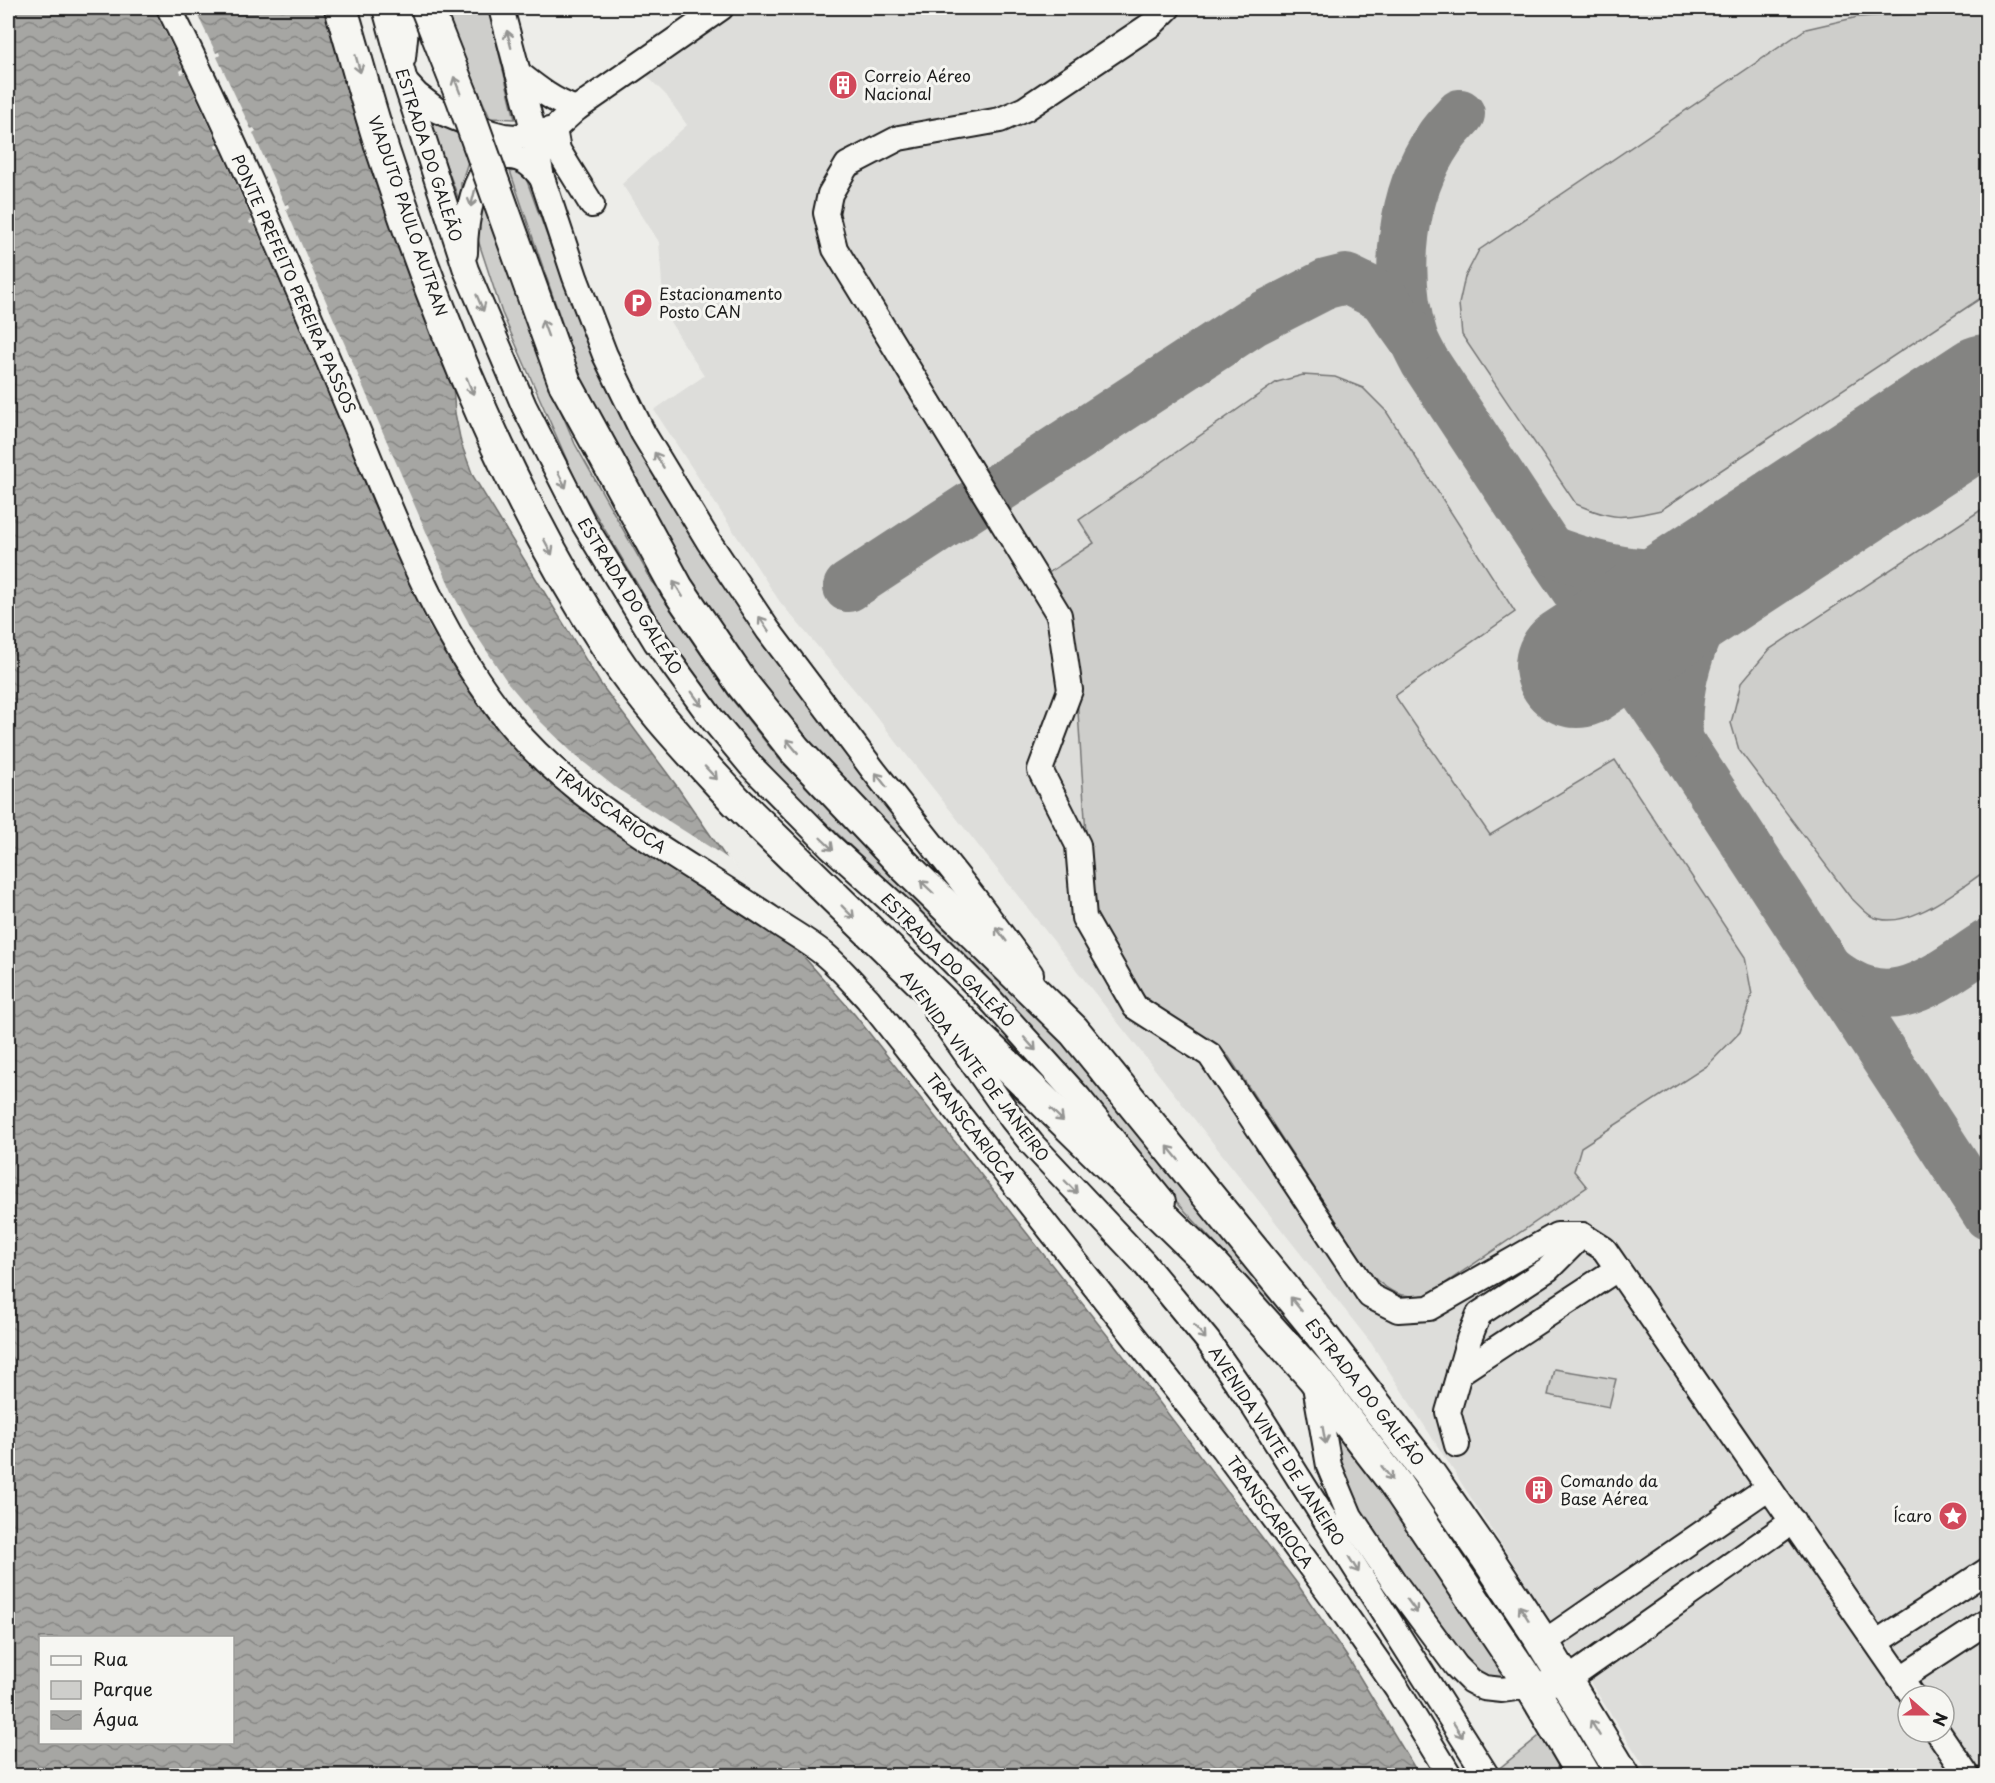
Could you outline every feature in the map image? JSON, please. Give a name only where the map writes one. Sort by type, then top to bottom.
[{"type":"main road","name":"VIADUTO PAULO AUTRAN","points":[[341,8],[386,158],[428,282],[484,420]]},
{"type":"main road","name":"ESTRADA DO GALEÃO","points":[[427,8],[463,99],[566,383],[676,588],[742,685],[795,750],[906,867],[1074,1031],[1312,1323],[1429,1474],[1486,1556],[1543,1643],[1624,1776]]},
{"type":"main road","name":"ESTRADA DO GALEÃO","points":[[484,420],[556,562],[612,654],[664,722],[736,801],[879,943],[1214,1267],[1313,1377],[1395,1483],[1531,1686],[1584,1776]]},
{"type":"street","name":"PONTE PREFEITO PEREIRA PASSOS","points":[[169,8],[200,70],[299,291],[414,564]]},
{"type":"street","name":"ESTRADA DO GALEÃO","points":[[385,8],[404,78],[466,270],[524,406],[584,524],[656,642],[712,719],[752,767],[822,838],[909,918],[987,996],[1086,1106],[1157,1192],[1214,1267]]},
{"type":"street","points":[[412,8],[402,49],[404,78],[417,95],[438,111],[486,131],[515,137],[544,131],[721,8]]},
{"type":"street","name":"ESTRADA DO GALEÃO","points":[[501,8],[518,73],[544,131],[542,178],[575,277],[605,355],[643,433],[709,542],[768,630],[873,771],[976,900],[1074,1031]]},
{"type":"street","points":[[1168,8],[1152,24],[1025,109],[1000,120],[899,138],[847,165],[830,194],[826,213],[835,249],[1059,615],[1070,690],[1040,770],[1078,845],[1084,918],[1135,1007],[1210,1055],[1370,1296],[1398,1310],[1430,1307],[1479,1314]]},
{"type":"street","points":[[518,73],[544,94],[561,104],[576,109]]},
{"type":"street","points":[[544,131],[592,205]]},
{"type":"street","points":[[466,270],[468,217],[475,190],[486,167],[492,161],[511,157],[528,163],[542,178],[569,169]]},
{"type":"street","name":"TRANSCARIOCA","points":[[414,564],[454,643],[482,687],[512,726],[549,767],[589,799],[825,955],[868,999],[1194,1412],[1337,1603],[1397,1689],[1450,1776]]},
{"type":"street","name":"AVENIDA VINTE DE JANEIRO","points":[[879,943],[936,1010],[1032,1144],[1143,1263],[1208,1341],[1252,1404],[1487,1776]]},
{"type":"street","points":[[1430,1307],[1557,1235],[1582,1235],[1604,1249],[1905,1684]]},
{"type":"street","points":[[1457,1445],[1448,1412],[1479,1314],[1548,1269],[1582,1235]]},
{"type":"street","points":[[1459,1373],[1617,1269]]},
{"type":"street","points":[[1313,1377],[1329,1466],[1350,1516],[1394,1582],[1456,1666],[1471,1681],[1484,1688],[1502,1690],[1566,1681],[1793,1521]]},
{"type":"street","points":[[1543,1643],[1769,1487]]},
{"type":"street","points":[[1877,1642],[1988,1570]]},
{"type":"street","points":[[1911,1684],[1988,1621]]},
{"type":"street","points":[[1946,1744],[1968,1776]]},
{"type":"shaded area","points":[[745,8],[1987,8],[1987,1775],[1650,1775],[1371,1343],[868,706],[780,602],[654,410],[704,376],[664,312],[659,242],[622,184],[687,125],[666,95],[647,76]]},
{"type":"green space","points":[[442,8],[488,8],[515,119],[490,118]]},
{"type":"green space","points":[[1987,9],[1987,294],[1661,510],[1618,516],[1599,513],[1576,504],[1462,335],[1459,304],[1465,277],[1479,250],[1806,29],[1858,17]]},
{"type":"green space","points":[[432,116],[463,137],[469,159],[461,183],[461,205],[428,117]]},
{"type":"green space","points":[[510,171],[521,171],[527,181],[584,337],[677,510],[905,826],[896,834],[778,710],[705,611],[585,390]]},
{"type":"green space","points":[[483,197],[549,383],[575,444],[656,588],[730,697],[779,759],[863,845],[987,959],[1070,1044],[1392,1449],[1442,1518],[1516,1637],[1322,1368],[1250,1281],[1084,1098],[961,955],[902,895],[777,776],[720,708],[668,636],[577,483],[502,313],[475,231]]},
{"type":"green space","points":[[1303,375],[1335,377],[1363,388],[1386,411],[1515,612],[1395,696],[1490,835],[1615,760],[1745,957],[1752,995],[1740,1032],[1707,1066],[1581,1147],[1574,1171],[1587,1187],[1428,1295],[1398,1294],[1372,1276],[1229,1057],[1213,1042],[1183,1025],[1144,996],[1117,962],[1097,925],[1090,895],[1073,635],[1067,612],[1048,573],[1094,543],[1079,520],[1277,382]]},
{"type":"green space","points":[[1987,506],[1987,870],[1947,897],[1916,914],[1900,919],[1885,920],[1871,916],[1850,897],[1739,750],[1731,723],[1741,683],[1770,649]]},
{"type":"green space","points":[[1554,1369],[1616,1379],[1609,1407],[1548,1395]]},
{"type":"green space","points":[[1329,1426],[1381,1492],[1509,1677],[1490,1682],[1460,1660],[1348,1494]]},
{"type":"green space","points":[[1548,1729],[1572,1775],[1499,1775],[1496,1771]]},
{"type":"water","points":[[8,8],[341,8],[452,372],[455,413],[461,443],[473,476],[600,683],[676,785],[760,907],[855,1015],[1137,1373],[1296,1582],[1350,1661],[1419,1775],[8,1776]]},
{"type":"pier","points":[[153,8],[194,8],[216,53],[219,52],[220,55],[217,57],[251,129],[254,128],[256,131],[253,133],[285,205],[288,204],[289,207],[286,209],[454,596],[471,627],[508,683],[540,721],[576,756],[616,788],[732,861],[762,905],[811,960],[809,961],[761,922],[498,727],[470,691],[429,627],[407,581],[267,253],[253,223],[250,224],[249,221],[252,220],[220,148],[216,149],[215,146],[218,144],[185,73],[181,74],[180,71],[183,69]]},
{"type":"taxiway","points":[[1460,114],[1441,136],[1426,161],[1416,184],[1404,235],[1403,287],[1407,313],[1417,347],[1549,550],[1678,740],[1988,1215]]},
{"type":"taxiway","points":[[848,587],[1252,322],[1326,284],[1346,279],[1383,297],[1413,339]]},
{"type":"taxiway","points":[[1549,550],[1594,565],[1618,570],[1665,574],[1712,568],[1735,559],[1775,536]]},
{"type":"taxiway","points":[[1678,740],[1681,686],[1693,642],[1702,621],[1726,582],[1757,550]]},
{"type":"taxiway","points":[[1829,970],[1851,985],[1872,992],[1892,993],[1911,989],[1930,981],[1988,944]]},
{"type":"runway","points":[[1577,666],[1988,396]]},
{"type":"place","name":"Correio Aéreo Nacional","points":[[843,85]]},
{"type":"place","name":"Estacionamento Posto CAN","points":[[638,303]]},
{"type":"place","name":"Comando da Base Aérea","points":[[1539,1490]]},
{"type":"place","name":"Ícaro","points":[[1953,1516]]}]
